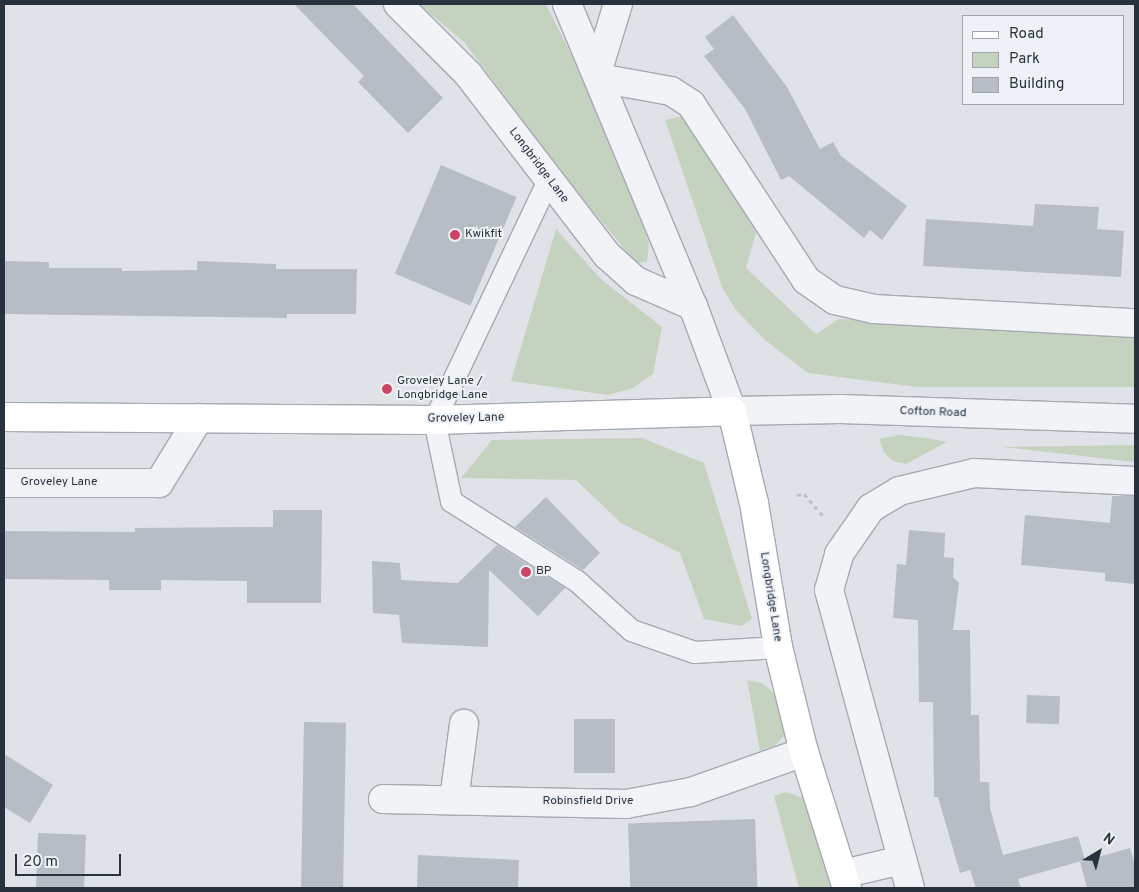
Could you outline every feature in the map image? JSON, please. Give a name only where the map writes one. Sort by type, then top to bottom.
[{"type":"main road","name":"Groveley Lane","points":[[4,418],[434,420],[732,412]]},
{"type":"main road","name":"Longbridge Lane","points":[[732,412],[754,503],[778,647],[804,752],[845,881]]},
{"type":"street","name":"Longbridge Lane","points":[[398,4],[468,74],[607,254],[636,281],[693,306]]},
{"type":"street","name":"Longbridge Lane","points":[[568,4],[693,306],[732,412]]},
{"type":"street","points":[[618,4],[598,75],[671,90],[691,104],[806,280],[835,300],[874,309],[1135,323]]},
{"type":"street","name":"Cofton Road","points":[[732,412],[840,409],[1135,419]]},
{"type":"street","name":"Groveley Lane","points":[[4,483],[159,483],[199,418]]},
{"type":"street","points":[[910,888],[829,590],[839,554],[871,508],[899,491],[974,473],[1135,481]]},
{"type":"street","points":[[454,800],[464,724]]},
{"type":"street","name":"Robinsfield Drive","points":[[383,799],[626,804],[691,792],[804,752]]},
{"type":"street","points":[[845,881],[902,860]]},
{"type":"lane","points":[[548,180],[434,420],[451,501],[577,581],[631,630],[694,652],[778,647]]},
{"type":"green space","points":[[419,4],[546,4],[612,136],[649,243],[647,262],[636,263],[574,188],[464,42]]},
{"type":"green space","points":[[687,115],[757,229],[746,268],[816,334],[839,319],[1135,334],[1135,387],[917,387],[808,373],[765,340],[736,310],[722,287],[665,120]]},
{"type":"green space","points":[[556,229],[602,280],[662,327],[653,374],[633,388],[608,395],[511,381]]},
{"type":"green space","points":[[899,435],[947,442],[906,464],[893,461],[884,452],[879,439]]},
{"type":"green space","points":[[642,438],[704,463],[752,619],[741,626],[704,619],[680,553],[621,523],[576,480],[461,478],[492,440]]},
{"type":"green space","points":[[1135,445],[1135,462],[1002,447]]},
{"type":"green space","points":[[747,680],[762,683],[775,694],[786,733],[775,746],[760,751]]},
{"type":"green space","points":[[786,792],[801,797],[813,808],[837,888],[799,888],[774,796]]},
{"type":"building","points":[[294,4],[353,4],[443,98],[408,133],[358,82],[364,76]]},
{"type":"building","points":[[733,15],[787,87],[820,149],[833,142],[841,156],[907,206],[882,240],[870,230],[864,238],[789,176],[781,180],[745,109],[704,56],[714,49],[705,37]]},
{"type":"building","name":"Kwikfit","points":[[441,165],[516,197],[470,306],[395,274]]},
{"type":"building","points":[[1035,204],[1099,207],[1097,229],[1124,231],[1121,277],[923,266],[926,219],[1033,226]]},
{"type":"building","points":[[4,261],[49,262],[49,268],[122,268],[122,271],[197,270],[197,261],[276,264],[276,269],[357,269],[356,314],[287,314],[287,318],[4,314]]},
{"type":"building","points":[[1112,496],[1135,496],[1135,584],[1105,581],[1105,573],[1021,565],[1025,515],[1110,523]]},
{"type":"building","points":[[546,497],[600,553],[583,570],[515,527]]},
{"type":"building","points":[[273,510],[322,510],[321,603],[247,603],[247,581],[161,580],[161,590],[109,590],[109,580],[4,579],[4,531],[135,532],[135,528],[273,527]]},
{"type":"building","points":[[909,530],[945,533],[944,557],[954,558],[953,577],[959,583],[953,630],[970,630],[971,715],[979,715],[980,782],[989,782],[990,808],[1003,855],[1078,836],[1085,860],[1018,879],[1021,888],[976,888],[970,870],[960,873],[938,797],[934,797],[933,702],[919,702],[918,620],[893,618],[897,564],[906,565]]},
{"type":"building","name":"BP","points":[[497,545],[565,588],[538,616],[489,570],[488,647],[402,643],[399,615],[373,613],[372,561],[400,563],[401,580],[458,583]]},
{"type":"building","points":[[1027,695],[1060,696],[1059,724],[1026,723]]},
{"type":"building","points":[[574,719],[615,719],[615,773],[574,773]]},
{"type":"building","points":[[304,722],[346,723],[343,888],[301,888]]},
{"type":"building","points":[[4,754],[53,785],[30,823],[4,807]]},
{"type":"building","points":[[755,819],[757,888],[630,888],[628,823]]},
{"type":"building","points":[[38,833],[86,835],[84,888],[36,888]]},
{"type":"building","points":[[1130,848],[1135,865],[1135,888],[1087,888],[1080,862]]},
{"type":"building","points":[[418,855],[519,860],[518,888],[417,888]]},
{"type":"place","name":"Kwikfit","points":[[455,235]]},
{"type":"place","name":"Groveley Lane / Longbridge Lane","points":[[387,389]]},
{"type":"place","name":"BP","points":[[526,572]]}]
